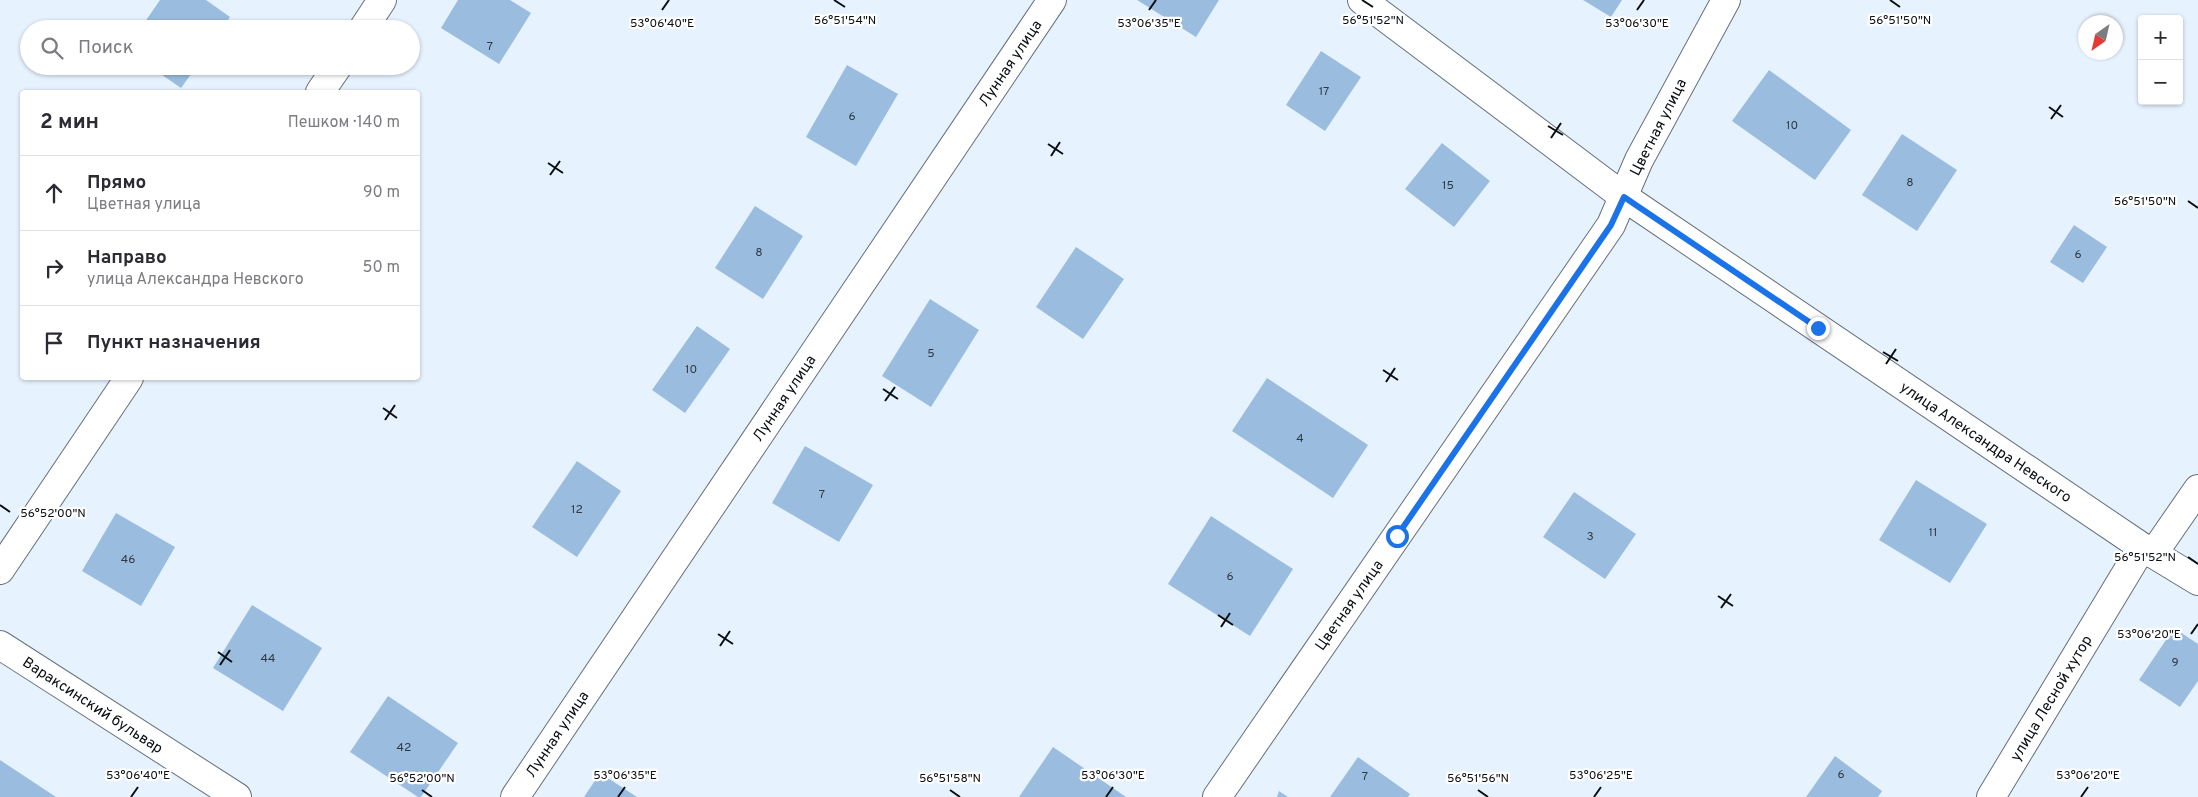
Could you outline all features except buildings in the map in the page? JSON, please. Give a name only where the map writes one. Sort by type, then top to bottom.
[{"type":"street","points":[[369,20],[382,0]]},
{"type":"street","name":"Лунная улица","points":[[515,797],[1052,0]]},
{"type":"street","name":"улица Александра Невского","points":[[1362,0],[1624,197],[2148,551],[2198,582]]},
{"type":"street","name":"Цветная улица","points":[[1217,797],[1611,225],[1639,160],[1726,0]]},
{"type":"street","points":[[321,90],[332,75]]},
{"type":"street","points":[[0,570],[128,380]]},
{"type":"street","name":"улица Лесной хутор","points":[[1991,797],[2148,551],[2198,490]]},
{"type":"street","name":"Вараксинский бульвар","points":[[0,645],[237,797]]},
{"type":"route","points":[[1397,536],[1611,225],[1624,197],[1818,328]]}]
